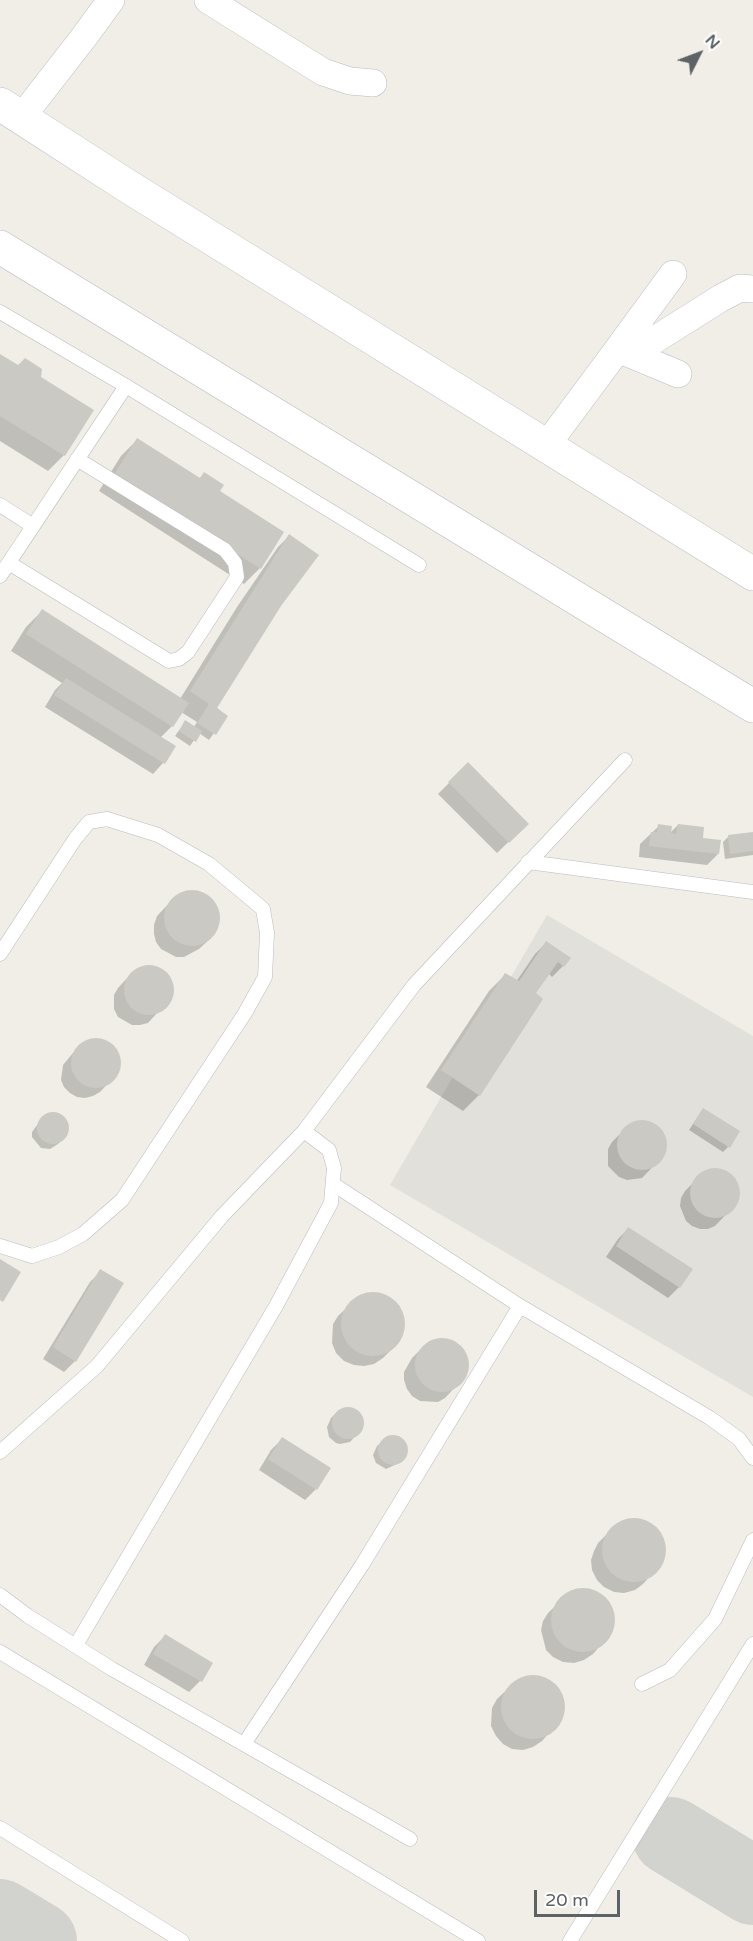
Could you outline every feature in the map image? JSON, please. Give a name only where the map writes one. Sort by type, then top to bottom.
[{"type":"main road","points":[[11,111],[129,187],[753,574]]},
{"type":"main road","points":[[0,247],[753,706]]},
{"type":"street","points":[[11,111],[111,0]]},
{"type":"street","points":[[208,0],[323,72],[350,81],[373,83]]},
{"type":"street","points":[[546,446],[625,352],[673,274]]},
{"type":"street","points":[[625,352],[740,288],[753,289]]},
{"type":"street","points":[[625,352],[678,374]]},
{"type":"lane","points":[[0,312],[419,565]]},
{"type":"lane","points":[[0,576],[126,386]]},
{"type":"lane","points":[[9,563],[169,661],[179,659],[188,652],[237,577],[235,563],[225,550],[77,459]]},
{"type":"lane","points":[[0,505],[33,526]]},
{"type":"lane","points":[[0,1452],[97,1366],[222,1216],[304,1131],[414,985],[625,760]]},
{"type":"lane","points":[[0,954],[75,839],[89,822],[107,819],[158,836],[208,864],[262,909],[267,933],[265,977],[245,1013],[122,1200],[83,1234],[59,1247],[32,1256],[0,1246]]},
{"type":"lane","points":[[528,862],[753,892]]},
{"type":"lane","points":[[76,1645],[276,1306],[331,1203],[334,1168],[329,1150],[304,1131]]},
{"type":"lane","points":[[333,1184],[520,1306],[710,1418],[739,1439],[753,1458]]},
{"type":"lane","points":[[244,1744],[363,1565],[520,1306]]},
{"type":"lane","points":[[642,1684],[670,1670],[715,1618],[753,1540]]},
{"type":"lane","points":[[0,1595],[28,1616],[112,1669],[410,1839]]},
{"type":"lane","points":[[570,1941],[753,1644]]},
{"type":"lane","points":[[0,1652],[478,1941]]},
{"type":"lane","points":[[0,1828],[182,1941]]},
{"type":"shaded area","points":[[547,915],[753,1036],[753,1397],[390,1185]]},
{"type":"building","points":[[0,354],[18,365],[25,358],[42,369],[41,377],[94,410],[65,456],[0,416]]},
{"type":"building","points":[[137,438],[200,478],[204,472],[224,485],[220,491],[284,532],[261,569],[114,475]]},
{"type":"building","points":[[289,534],[319,555],[281,606],[217,708],[228,716],[216,735],[197,723],[209,704],[190,691]]},
{"type":"building","points":[[42,609],[189,703],[173,727],[26,634]]},
{"type":"building","points":[[66,678],[176,746],[165,764],[54,695]]},
{"type":"building","points":[[185,720],[202,731],[196,742],[179,731]]},
{"type":"building","points":[[468,762],[529,824],[509,843],[448,782]]},
{"type":"building","points":[[658,824],[672,826],[671,833],[676,834],[678,824],[704,827],[703,838],[721,840],[719,854],[649,846],[651,832],[657,832]]},
{"type":"building","points":[[753,832],[753,851],[730,854],[728,835]]},
{"type":"building","points":[[186,890],[198,890],[208,894],[216,902],[220,918],[216,934],[208,942],[198,946],[186,946],[176,942],[168,934],[164,924],[164,912],[168,902],[176,894]]},
{"type":"building","points":[[546,941],[571,958],[564,967],[558,962],[536,993],[543,999],[480,1096],[441,1070],[505,973],[519,981]]},
{"type":"building","points":[[149,965],[163,969],[170,976],[174,990],[170,1004],[163,1011],[149,1015],[135,1011],[128,1004],[124,990],[128,976],[135,969]]},
{"type":"building","points":[[96,1038],[114,1045],[121,1063],[114,1081],[96,1088],[78,1081],[71,1063],[78,1045]]},
{"type":"building","points":[[703,1108],[740,1131],[730,1148],[693,1124]]},
{"type":"building","points":[[53,1112],[64,1117],[69,1128],[64,1139],[53,1144],[42,1139],[37,1128],[42,1117]]},
{"type":"building","points":[[637,1120],[647,1120],[660,1127],[667,1140],[667,1150],[660,1163],[647,1170],[637,1170],[628,1166],[621,1159],[617,1150],[617,1140],[621,1131],[628,1124]]},
{"type":"building","points":[[710,1168],[720,1168],[733,1175],[740,1188],[740,1198],[733,1211],[720,1218],[710,1218],[701,1214],[694,1207],[690,1198],[690,1188],[694,1179],[701,1172]]},
{"type":"building","points":[[628,1227],[693,1269],[680,1288],[616,1246]]},
{"type":"building","points":[[0,1259],[21,1272],[3,1302],[0,1300]]},
{"type":"building","points":[[100,1269],[124,1283],[76,1362],[53,1347]]},
{"type":"building","points":[[373,1292],[396,1301],[405,1324],[396,1347],[373,1356],[350,1347],[341,1324],[350,1301]]},
{"type":"building","points":[[437,1338],[447,1338],[461,1346],[467,1355],[469,1365],[467,1375],[461,1384],[447,1392],[437,1392],[420,1380],[415,1370],[415,1360],[427,1343]]},
{"type":"building","points":[[348,1407],[360,1411],[364,1423],[360,1435],[348,1439],[336,1435],[332,1423],[336,1411]]},
{"type":"building","points":[[393,1435],[399,1436],[407,1444],[407,1456],[399,1464],[393,1465],[387,1464],[379,1456],[378,1450],[379,1444],[387,1436]]},
{"type":"building","points":[[282,1437],[331,1468],[317,1490],[268,1459]]},
{"type":"building","points":[[634,1518],[657,1527],[666,1550],[657,1573],[634,1582],[611,1573],[602,1550],[611,1527]]},
{"type":"building","points":[[583,1588],[601,1594],[609,1602],[615,1620],[609,1638],[601,1646],[583,1652],[565,1646],[557,1638],[551,1620],[557,1602],[565,1594]]},
{"type":"building","points":[[165,1634],[213,1663],[202,1682],[153,1654]]},
{"type":"building","points":[[533,1675],[551,1681],[559,1689],[565,1707],[559,1725],[551,1733],[533,1739],[515,1733],[507,1725],[501,1707],[507,1689],[515,1681]]},
{"type":"taxiway","points":[[671,1836],[753,1886]]},
{"type":"taxiway","points":[[0,1918],[38,1941]]}]
